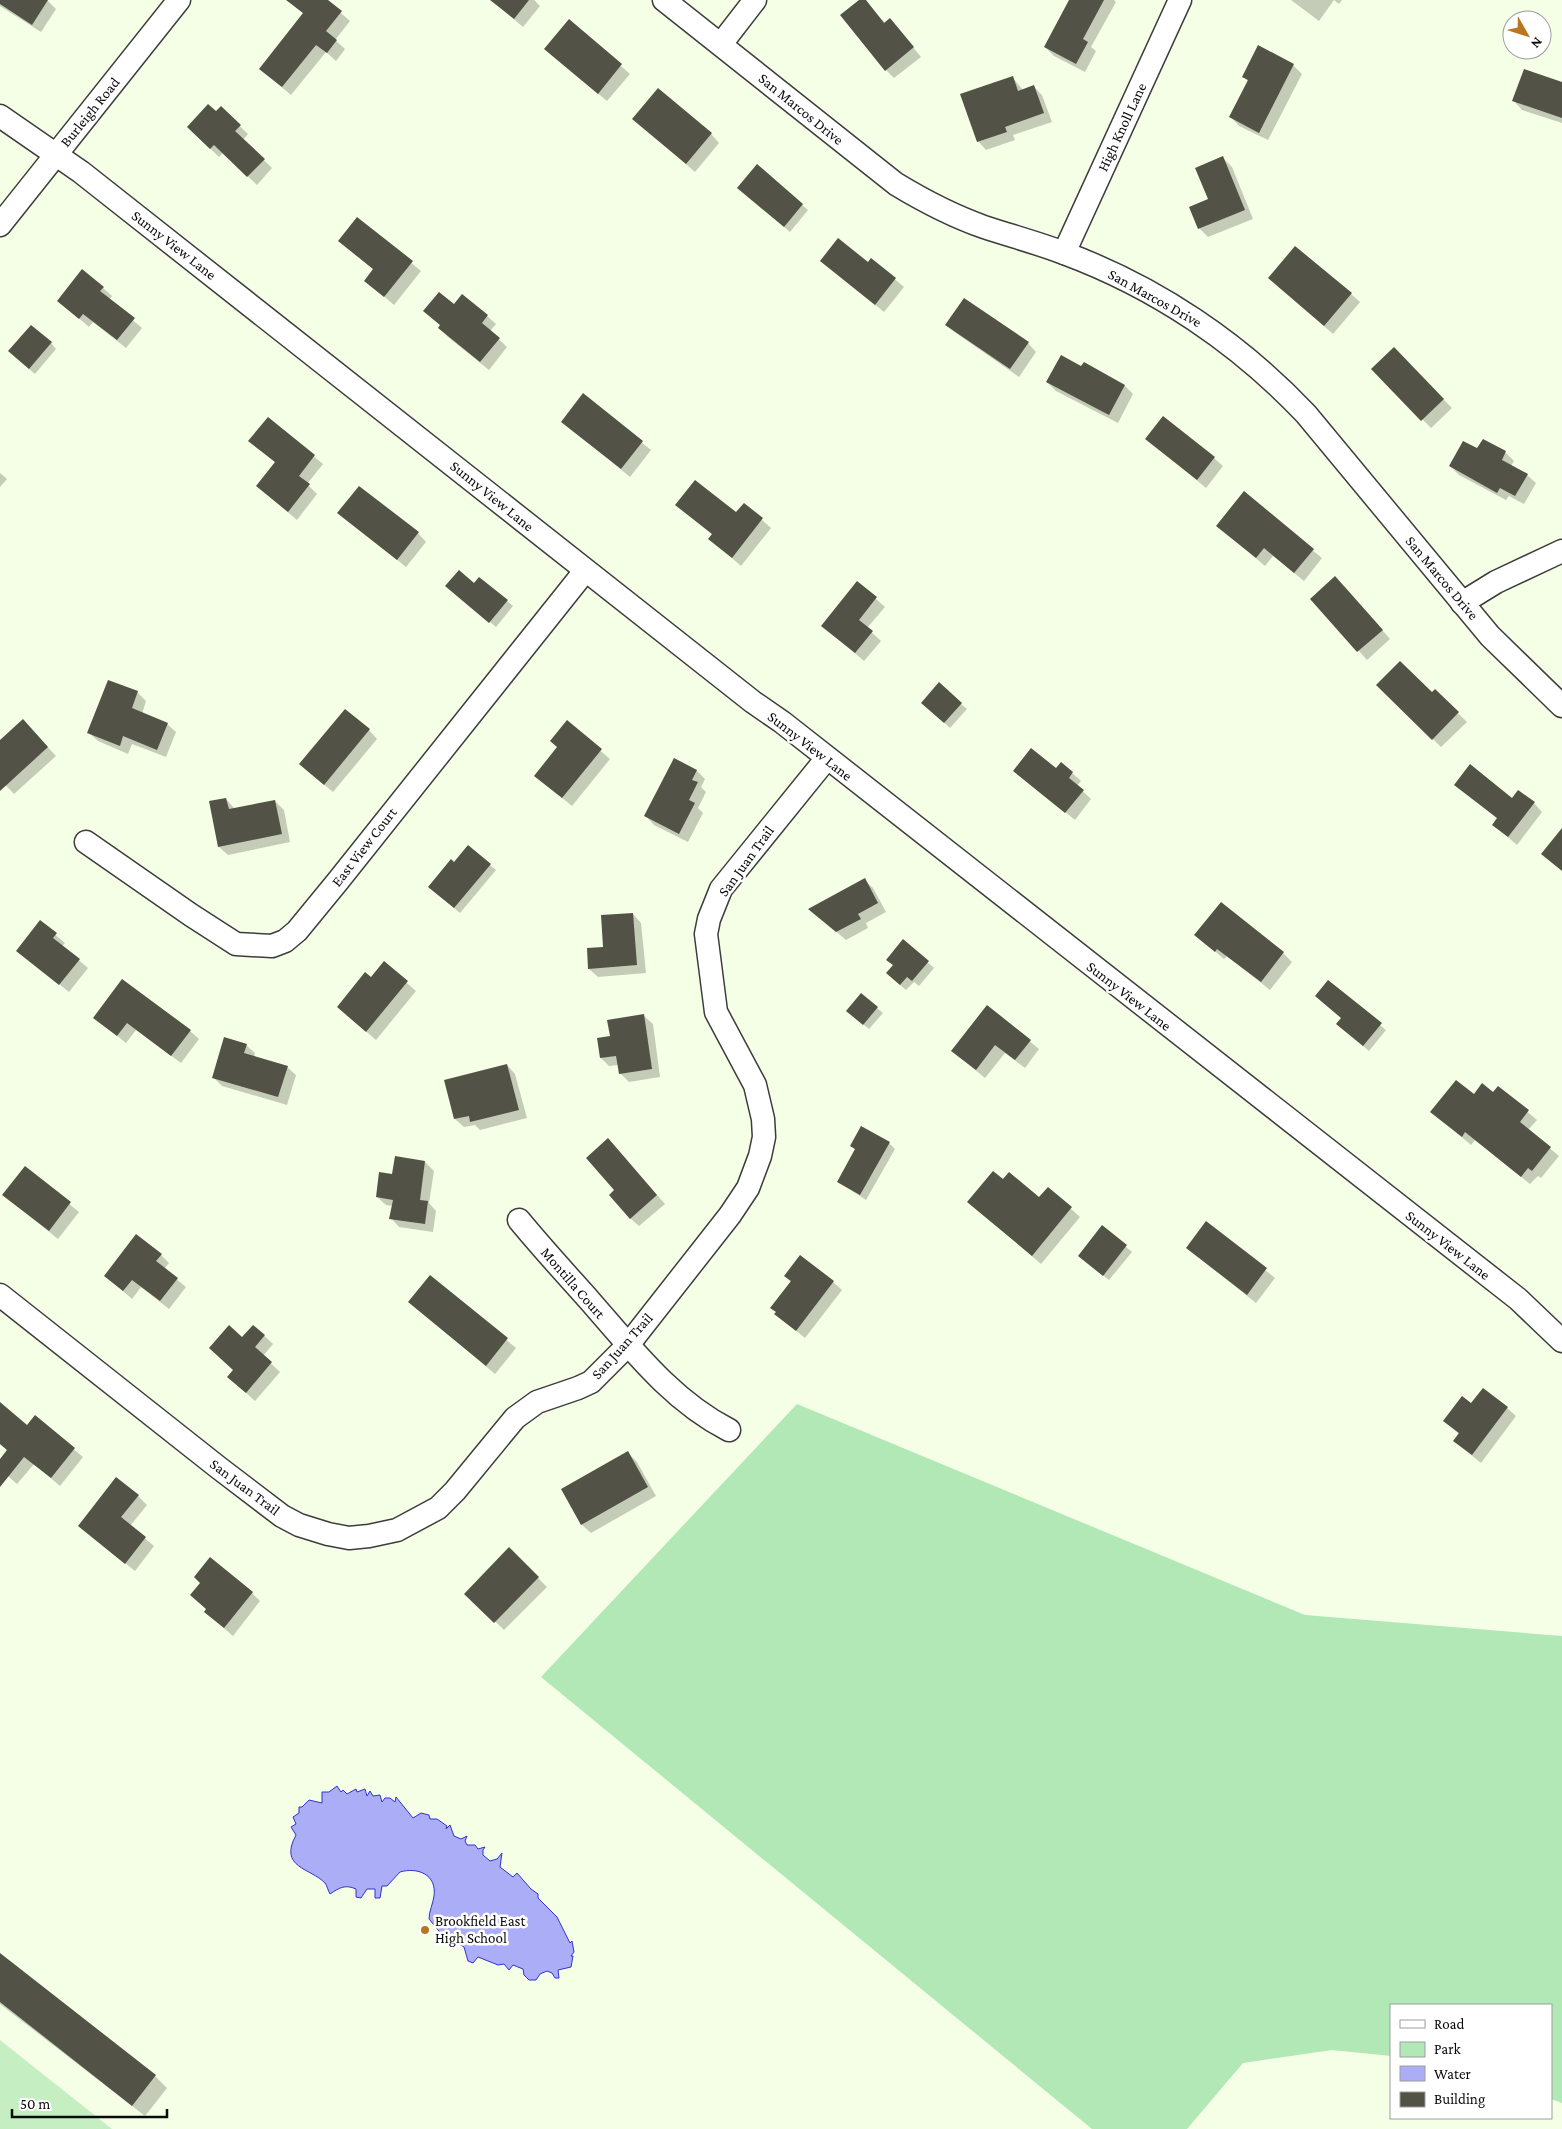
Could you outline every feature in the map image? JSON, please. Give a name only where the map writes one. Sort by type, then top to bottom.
[{"type":"street","name":"Burleigh Road","points":[[0,224],[179,0]]},
{"type":"street","name":"San Marcos Drive","points":[[664,0],[896,184],[934,207],[983,227],[1064,253],[1099,267],[1180,310],[1244,354],[1278,384],[1333,445],[1490,636],[1562,706]]},
{"type":"street","points":[[721,44],[755,0]]},
{"type":"street","name":"High Knoll Lane","points":[[1064,253],[1180,0]]},
{"type":"street","name":"Sunny View Lane","points":[[0,116],[55,156],[81,172],[586,571],[1518,1299],[1562,1341]]},
{"type":"street","points":[[1462,603],[1496,582],[1562,551]]},
{"type":"street","name":"East View Court","points":[[86,842],[236,944],[272,946],[285,941],[297,930],[332,888],[586,571]]},
{"type":"street","name":"San Juan Trail","points":[[0,1295],[282,1516],[299,1525],[349,1538],[397,1530],[438,1508],[455,1491],[515,1418],[537,1402],[591,1382],[628,1345],[730,1215],[755,1172],[764,1137],[760,1102],[755,1085],[716,1012],[706,934],[709,919],[721,889],[827,758]]},
{"type":"street","name":"Montilla Court","points":[[519,1220],[628,1345],[667,1386],[691,1407],[729,1430]]},
{"type":"green space","points":[[797,1404],[1305,1615],[1562,1636],[1562,2103],[1552,2099],[1552,2004],[1390,2004],[1390,2056],[1332,2050],[1243,2063],[1187,2129],[1092,2129],[541,1677]]},
{"type":"green space","points":[[0,2040],[112,2129],[0,2129]]},
{"type":"water","points":[[337,1786],[341,1792],[343,1790],[347,1794],[356,1789],[357,1792],[365,1789],[367,1796],[370,1791],[373,1796],[380,1795],[382,1802],[385,1798],[390,1798],[395,1802],[396,1797],[413,1818],[421,1813],[429,1815],[430,1819],[437,1819],[447,1826],[446,1829],[450,1825],[454,1836],[461,1839],[467,1836],[465,1841],[467,1845],[475,1845],[478,1849],[485,1847],[483,1855],[490,1861],[497,1859],[502,1853],[500,1867],[513,1877],[517,1873],[538,1894],[538,1898],[557,1917],[570,1943],[572,1941],[574,1952],[571,1956],[573,1956],[571,1967],[558,1970],[559,1978],[555,1978],[552,1973],[547,1971],[540,1974],[536,1980],[529,1980],[524,1975],[523,1969],[513,1965],[509,1970],[504,1964],[498,1965],[478,1957],[473,1963],[468,1961],[464,1947],[454,1941],[452,1947],[429,1919],[434,1888],[429,1877],[419,1872],[400,1872],[387,1886],[382,1886],[380,1898],[375,1898],[375,1889],[367,1889],[361,1898],[356,1897],[356,1889],[349,1887],[339,1888],[330,1894],[325,1883],[298,1866],[294,1861],[291,1854],[296,1835],[291,1827],[296,1824],[293,1817],[299,1813],[299,1807],[302,1807],[309,1800],[322,1803],[322,1792],[329,1792]]},
{"type":"building","points":[[0,0],[48,0],[32,25],[0,4]]},
{"type":"building","points":[[286,0],[328,0],[342,11],[326,31],[337,40],[327,53],[316,45],[282,87],[259,69],[303,13]]},
{"type":"building","points":[[490,0],[529,0],[514,19]]},
{"type":"building","points":[[859,0],[866,0],[884,23],[890,18],[914,47],[885,71],[840,15]]},
{"type":"building","points":[[1069,0],[1104,0],[1083,39],[1088,42],[1076,64],[1044,47]]},
{"type":"building","points":[[569,19],[622,64],[598,94],[544,49]]},
{"type":"building","points":[[1258,45],[1294,64],[1259,133],[1229,117],[1248,80],[1242,77]]},
{"type":"building","points":[[1524,69],[1562,82],[1562,118],[1512,101]]},
{"type":"building","points":[[1013,76],[1018,91],[1034,85],[1044,113],[1005,127],[1007,132],[977,142],[960,94]]},
{"type":"building","points":[[658,88],[712,133],[686,164],[632,119]]},
{"type":"building","points":[[208,104],[216,111],[221,106],[241,125],[235,131],[265,159],[247,177],[214,145],[210,149],[187,127]]},
{"type":"building","points":[[1223,156],[1245,210],[1198,229],[1189,207],[1208,199],[1195,168]]},
{"type":"building","points":[[757,164],[803,204],[784,227],[737,188]]},
{"type":"building","points":[[357,217],[413,261],[384,297],[364,281],[373,269],[338,241]]},
{"type":"building","points":[[838,238],[868,262],[871,258],[896,278],[875,305],[820,261]]},
{"type":"building","points":[[1295,246],[1352,293],[1324,326],[1268,278]]},
{"type":"building","points":[[82,269],[104,287],[100,291],[135,318],[117,340],[83,314],[79,319],[57,301]]},
{"type":"building","points":[[439,292],[454,304],[462,294],[488,315],[482,323],[500,338],[480,362],[438,328],[440,325],[423,311]]},
{"type":"building","points":[[964,298],[1029,342],[1010,369],[945,325]]},
{"type":"building","points":[[31,325],[52,342],[29,369],[8,351]]},
{"type":"building","points":[[1394,347],[1444,399],[1421,421],[1371,369]]},
{"type":"building","points":[[1061,355],[1081,366],[1084,362],[1125,385],[1109,415],[1046,382]]},
{"type":"building","points":[[583,393],[643,441],[621,469],[561,422]]},
{"type":"building","points":[[1163,416],[1215,457],[1197,480],[1145,439]]},
{"type":"building","points":[[268,417],[315,455],[299,476],[310,484],[288,512],[256,486],[275,462],[248,441]]},
{"type":"building","points":[[1483,439],[1506,451],[1502,460],[1528,474],[1515,496],[1500,488],[1497,493],[1449,466],[1463,441],[1477,448]]},
{"type":"building","points":[[695,480],[736,512],[744,503],[763,518],[732,558],[708,539],[712,534],[675,505]]},
{"type":"building","points":[[359,486],[419,532],[397,560],[337,513]]},
{"type":"building","points":[[1244,491],[1314,549],[1294,573],[1264,548],[1256,558],[1216,526]]},
{"type":"building","points":[[459,570],[474,583],[479,577],[508,600],[489,623],[445,586]]},
{"type":"building","points":[[1335,576],[1383,630],[1357,652],[1310,599]]},
{"type":"building","points":[[857,581],[877,597],[859,620],[873,631],[855,653],[821,626]]},
{"type":"building","points":[[1400,661],[1432,692],[1435,689],[1459,712],[1432,740],[1376,685]]},
{"type":"building","points":[[108,680],[138,691],[132,708],[168,723],[157,750],[123,736],[120,746],[87,733]]},
{"type":"building","points":[[939,682],[962,703],[944,723],[921,703]]},
{"type":"building","points":[[345,709],[370,729],[324,785],[299,764]]},
{"type":"building","points":[[23,719],[48,747],[0,791],[0,740]]},
{"type":"building","points":[[567,720],[602,749],[562,798],[534,776],[557,747],[550,741]]},
{"type":"building","points":[[1031,748],[1056,768],[1061,762],[1073,772],[1069,778],[1084,790],[1065,813],[1013,771]]},
{"type":"building","points":[[674,758],[697,770],[692,780],[698,782],[689,800],[695,803],[679,834],[644,816]]},
{"type":"building","points":[[1470,764],[1512,798],[1518,790],[1535,802],[1508,837],[1492,825],[1497,818],[1454,785]]},
{"type":"building","points":[[226,798],[229,809],[275,800],[282,834],[218,847],[209,801]]},
{"type":"building","points":[[1562,828],[1562,871],[1541,854]]},
{"type":"building","points":[[468,845],[491,864],[454,908],[428,887],[451,859],[454,862]]},
{"type":"building","points":[[865,878],[878,903],[858,914],[861,919],[836,932],[808,909]]},
{"type":"building","points":[[1221,902],[1284,952],[1261,982],[1217,949],[1215,952],[1194,935]]},
{"type":"building","points":[[633,913],[637,965],[588,969],[587,948],[603,947],[601,915]]},
{"type":"building","points":[[40,920],[57,933],[53,938],[80,959],[59,985],[16,951]]},
{"type":"building","points":[[903,939],[929,961],[912,981],[907,977],[900,985],[886,973],[893,965],[886,960]]},
{"type":"building","points":[[384,961],[408,981],[366,1032],[337,1007],[365,972],[371,977]]},
{"type":"building","points":[[122,979],[191,1030],[171,1056],[127,1023],[117,1036],[93,1018]]},
{"type":"building","points":[[1328,980],[1382,1023],[1363,1046],[1336,1024],[1341,1018],[1315,996]]},
{"type":"building","points":[[861,993],[878,1007],[863,1025],[846,1011]]},
{"type":"building","points":[[987,1005],[1031,1040],[1015,1060],[995,1045],[976,1070],[951,1051]]},
{"type":"building","points":[[644,1014],[652,1069],[619,1074],[616,1056],[600,1058],[597,1038],[610,1036],[607,1020]]},
{"type":"building","points":[[224,1037],[247,1044],[244,1053],[288,1066],[278,1097],[212,1078]]},
{"type":"building","points":[[507,1064],[519,1110],[470,1122],[469,1116],[454,1119],[444,1080]]},
{"type":"building","points":[[1456,1080],[1474,1094],[1482,1083],[1493,1092],[1498,1086],[1529,1110],[1520,1122],[1551,1147],[1532,1171],[1528,1168],[1521,1177],[1465,1132],[1462,1137],[1430,1112]]},
{"type":"building","points":[[861,1126],[890,1142],[860,1195],[837,1182],[855,1149],[850,1146]]},
{"type":"building","points":[[608,1138],[657,1195],[630,1219],[609,1195],[614,1190],[586,1158]]},
{"type":"building","points":[[395,1156],[425,1161],[420,1200],[428,1201],[425,1224],[389,1219],[393,1200],[376,1197],[379,1172],[392,1174]]},
{"type":"building","points":[[25,1166],[71,1202],[49,1231],[2,1195]]},
{"type":"building","points":[[993,1171],[1003,1179],[1009,1172],[1039,1197],[1048,1187],[1072,1207],[1032,1256],[967,1202]]},
{"type":"building","points":[[1206,1221],[1267,1268],[1247,1295],[1186,1248]]},
{"type":"building","points":[[1102,1225],[1127,1245],[1103,1276],[1078,1256]]},
{"type":"building","points":[[136,1234],[162,1254],[156,1261],[178,1278],[160,1301],[132,1280],[123,1291],[104,1276]]},
{"type":"building","points":[[800,1255],[834,1281],[796,1331],[774,1314],[776,1312],[770,1308],[791,1281],[784,1276]]},
{"type":"building","points":[[430,1275],[508,1338],[486,1366],[408,1302]]},
{"type":"building","points":[[229,1325],[242,1337],[253,1325],[265,1335],[255,1347],[272,1362],[246,1393],[227,1377],[233,1370],[209,1348]]},
{"type":"building","points":[[1483,1388],[1508,1407],[1472,1455],[1453,1441],[1459,1433],[1443,1421],[1462,1396],[1471,1403]]},
{"type":"building","points":[[0,1402],[27,1425],[35,1415],[75,1448],[51,1478],[24,1457],[0,1487],[0,1459],[7,1450],[0,1444]]},
{"type":"building","points":[[628,1451],[648,1487],[581,1525],[561,1489]]},
{"type":"building","points":[[116,1477],[139,1495],[121,1517],[146,1537],[125,1564],[78,1526]]},
{"type":"building","points":[[509,1547],[539,1577],[494,1623],[464,1594]]},
{"type":"building","points":[[210,1557],[253,1592],[224,1628],[204,1612],[206,1609],[190,1595],[200,1583],[194,1577]]},
{"type":"building","points":[[0,1953],[156,2075],[132,2106],[0,2002]]},
{"type":"place","name":"Brookfield East High School","points":[[425,1930]]}]
